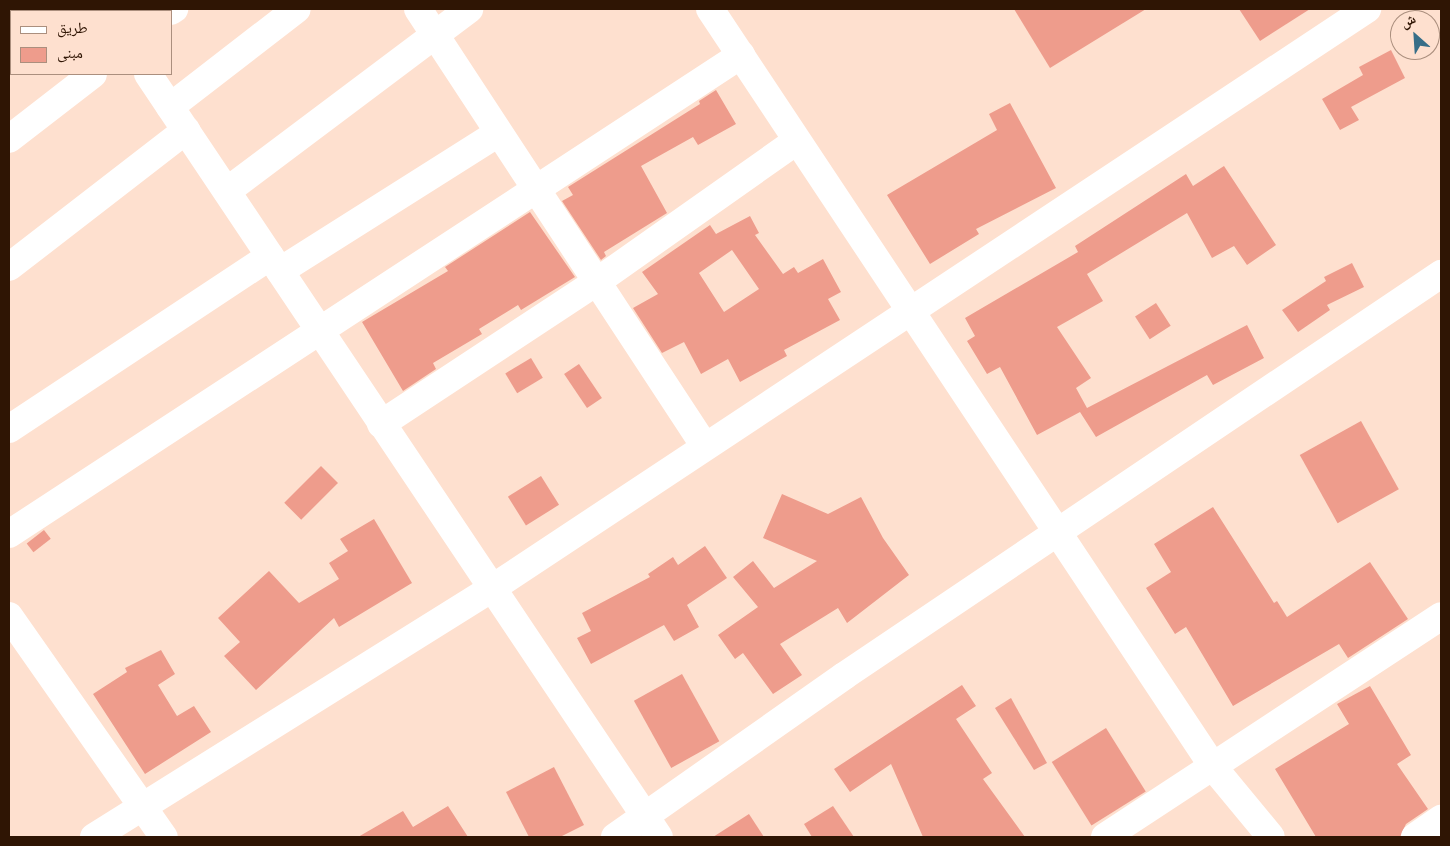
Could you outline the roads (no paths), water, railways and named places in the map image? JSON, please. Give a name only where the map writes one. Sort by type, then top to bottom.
[{"type":"street","points":[[170,107],[297,9]]},
{"type":"street","points":[[418,9],[498,134],[537,188],[595,283],[704,445]]},
{"type":"street","points":[[227,191],[469,9]]},
{"type":"street","points":[[710,9],[1056,533],[1214,768],[1271,837]]},
{"type":"street","points":[[94,837],[142,805],[491,589],[704,445],[1367,9]]},
{"type":"street","points":[[9,534],[321,333],[537,188],[741,55]]},
{"type":"street","points":[[9,139],[92,75]]},
{"type":"street","points":[[149,75],[651,826]]},
{"type":"street","points":[[9,267],[186,130]]},
{"type":"street","points":[[9,429],[275,263],[498,134]]},
{"type":"street","points":[[381,424],[595,283],[796,141]]},
{"type":"street","points":[[614,837],[651,826],[1056,533],[1441,274]]},
{"type":"street","points":[[9,616],[164,837]]},
{"type":"street","points":[[1105,837],[1214,768],[1441,616]]},
{"type":"street","points":[[1415,837],[1441,819]]}]
